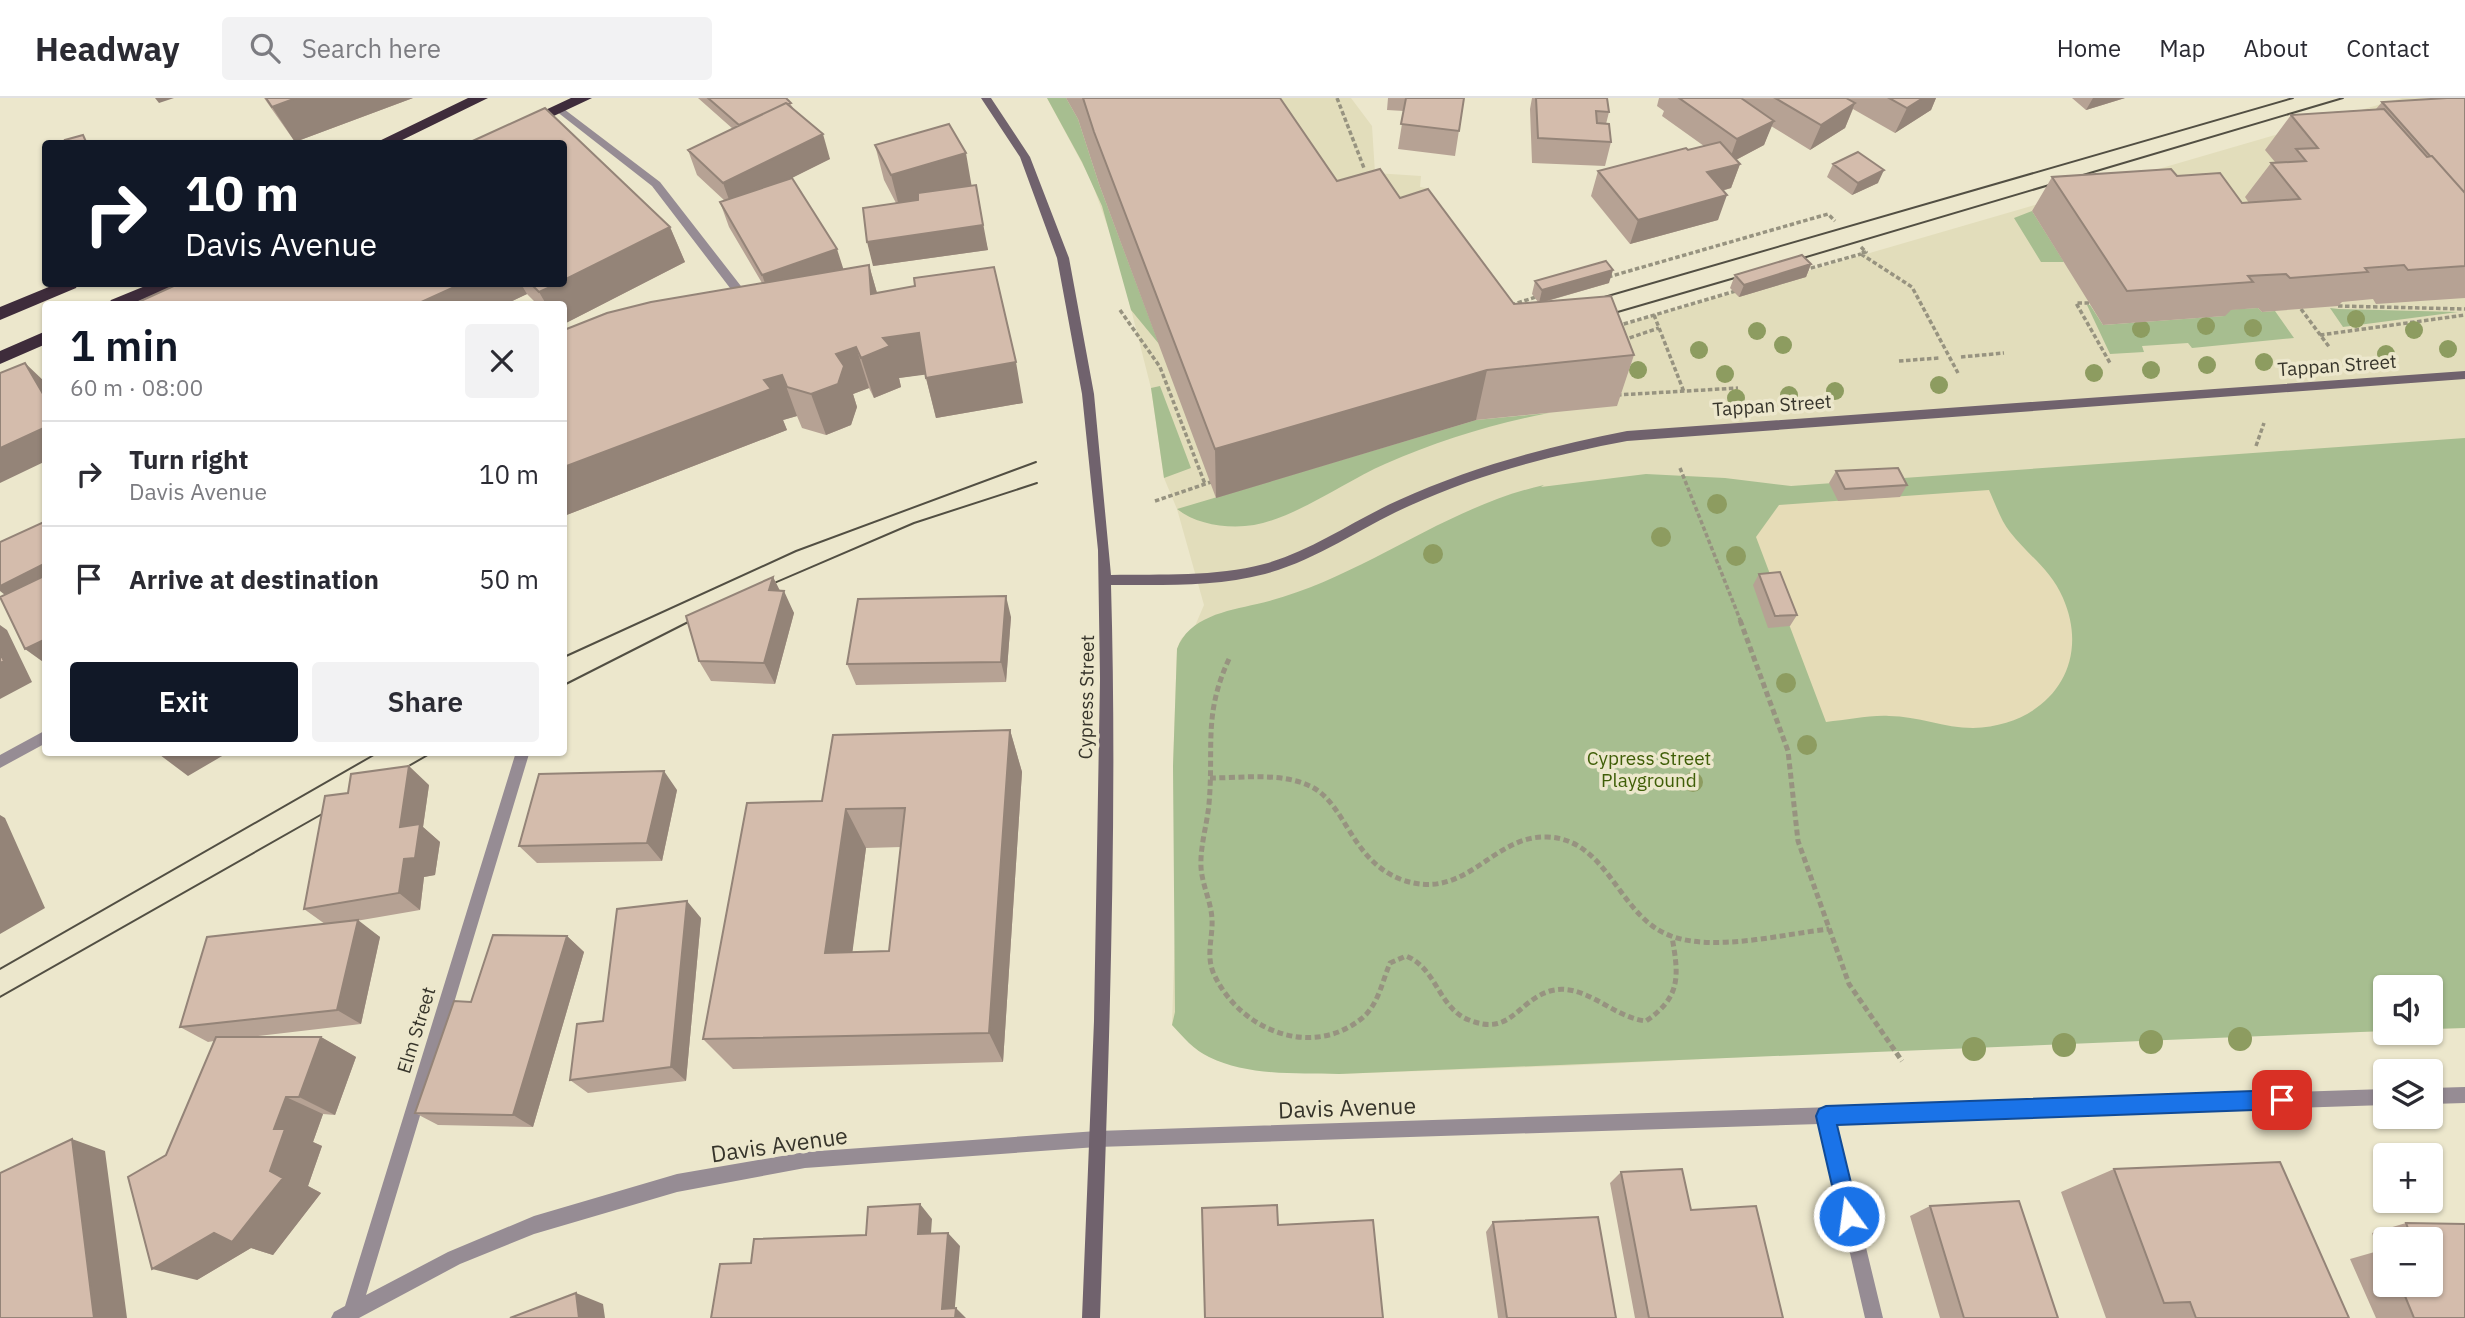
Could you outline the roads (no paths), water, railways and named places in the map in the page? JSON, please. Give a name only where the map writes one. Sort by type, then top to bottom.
[{"type":"highway","points":[[389,140],[480,98]]},
{"type":"highway","points":[[489,140],[584,98]]},
{"type":"highway","points":[[0,314],[63,287]]},
{"type":"highway","points":[[124,301],[157,287]]},
{"type":"highway","points":[[0,358],[42,339]]},
{"type":"street","name":"Cypress Street","points":[[986,98],[1017,142],[1030,168],[1053,224],[1067,274],[1090,412],[1107,580],[1102,1007],[1091,1318]]},
{"type":"street","points":[[560,108],[656,184],[752,308],[765,306]]},
{"type":"street","name":"Tappan Street","points":[[1107,580],[1199,579],[1268,568],[1312,552],[1400,505],[1460,479],[1537,454],[1627,436],[2465,375]]},
{"type":"street","points":[[0,761],[42,738]]},
{"type":"street","name":"Elm Street","points":[[347,1316],[521,756]]},
{"type":"street","points":[[2443,1096],[2465,1095]]},
{"type":"street","name":"Davis Avenue","points":[[347,1316],[454,1258],[534,1225],[677,1182],[805,1160],[1097,1139],[2373,1097]]},
{"type":"street","points":[[1826,1116],[1874,1318]]},
{"type":"tram line","points":[[1587,302],[2293,98]]},
{"type":"tram line","points":[[1786,263],[2343,98]]},
{"type":"tram line","points":[[1597,318],[1752,273]]},
{"type":"tram line","points":[[567,656],[796,551],[1036,462]]},
{"type":"tram line","points":[[758,590],[914,523],[1037,483]]},
{"type":"tram line","points":[[567,683],[704,614]]},
{"type":"tram line","points":[[0,969],[372,756]]},
{"type":"tram line","points":[[393,775],[426,756]]},
{"type":"tram line","points":[[0,997],[338,805]]},
{"type":"park label","name":"Cypress Street Playground","points":[[1649,769]]}]
